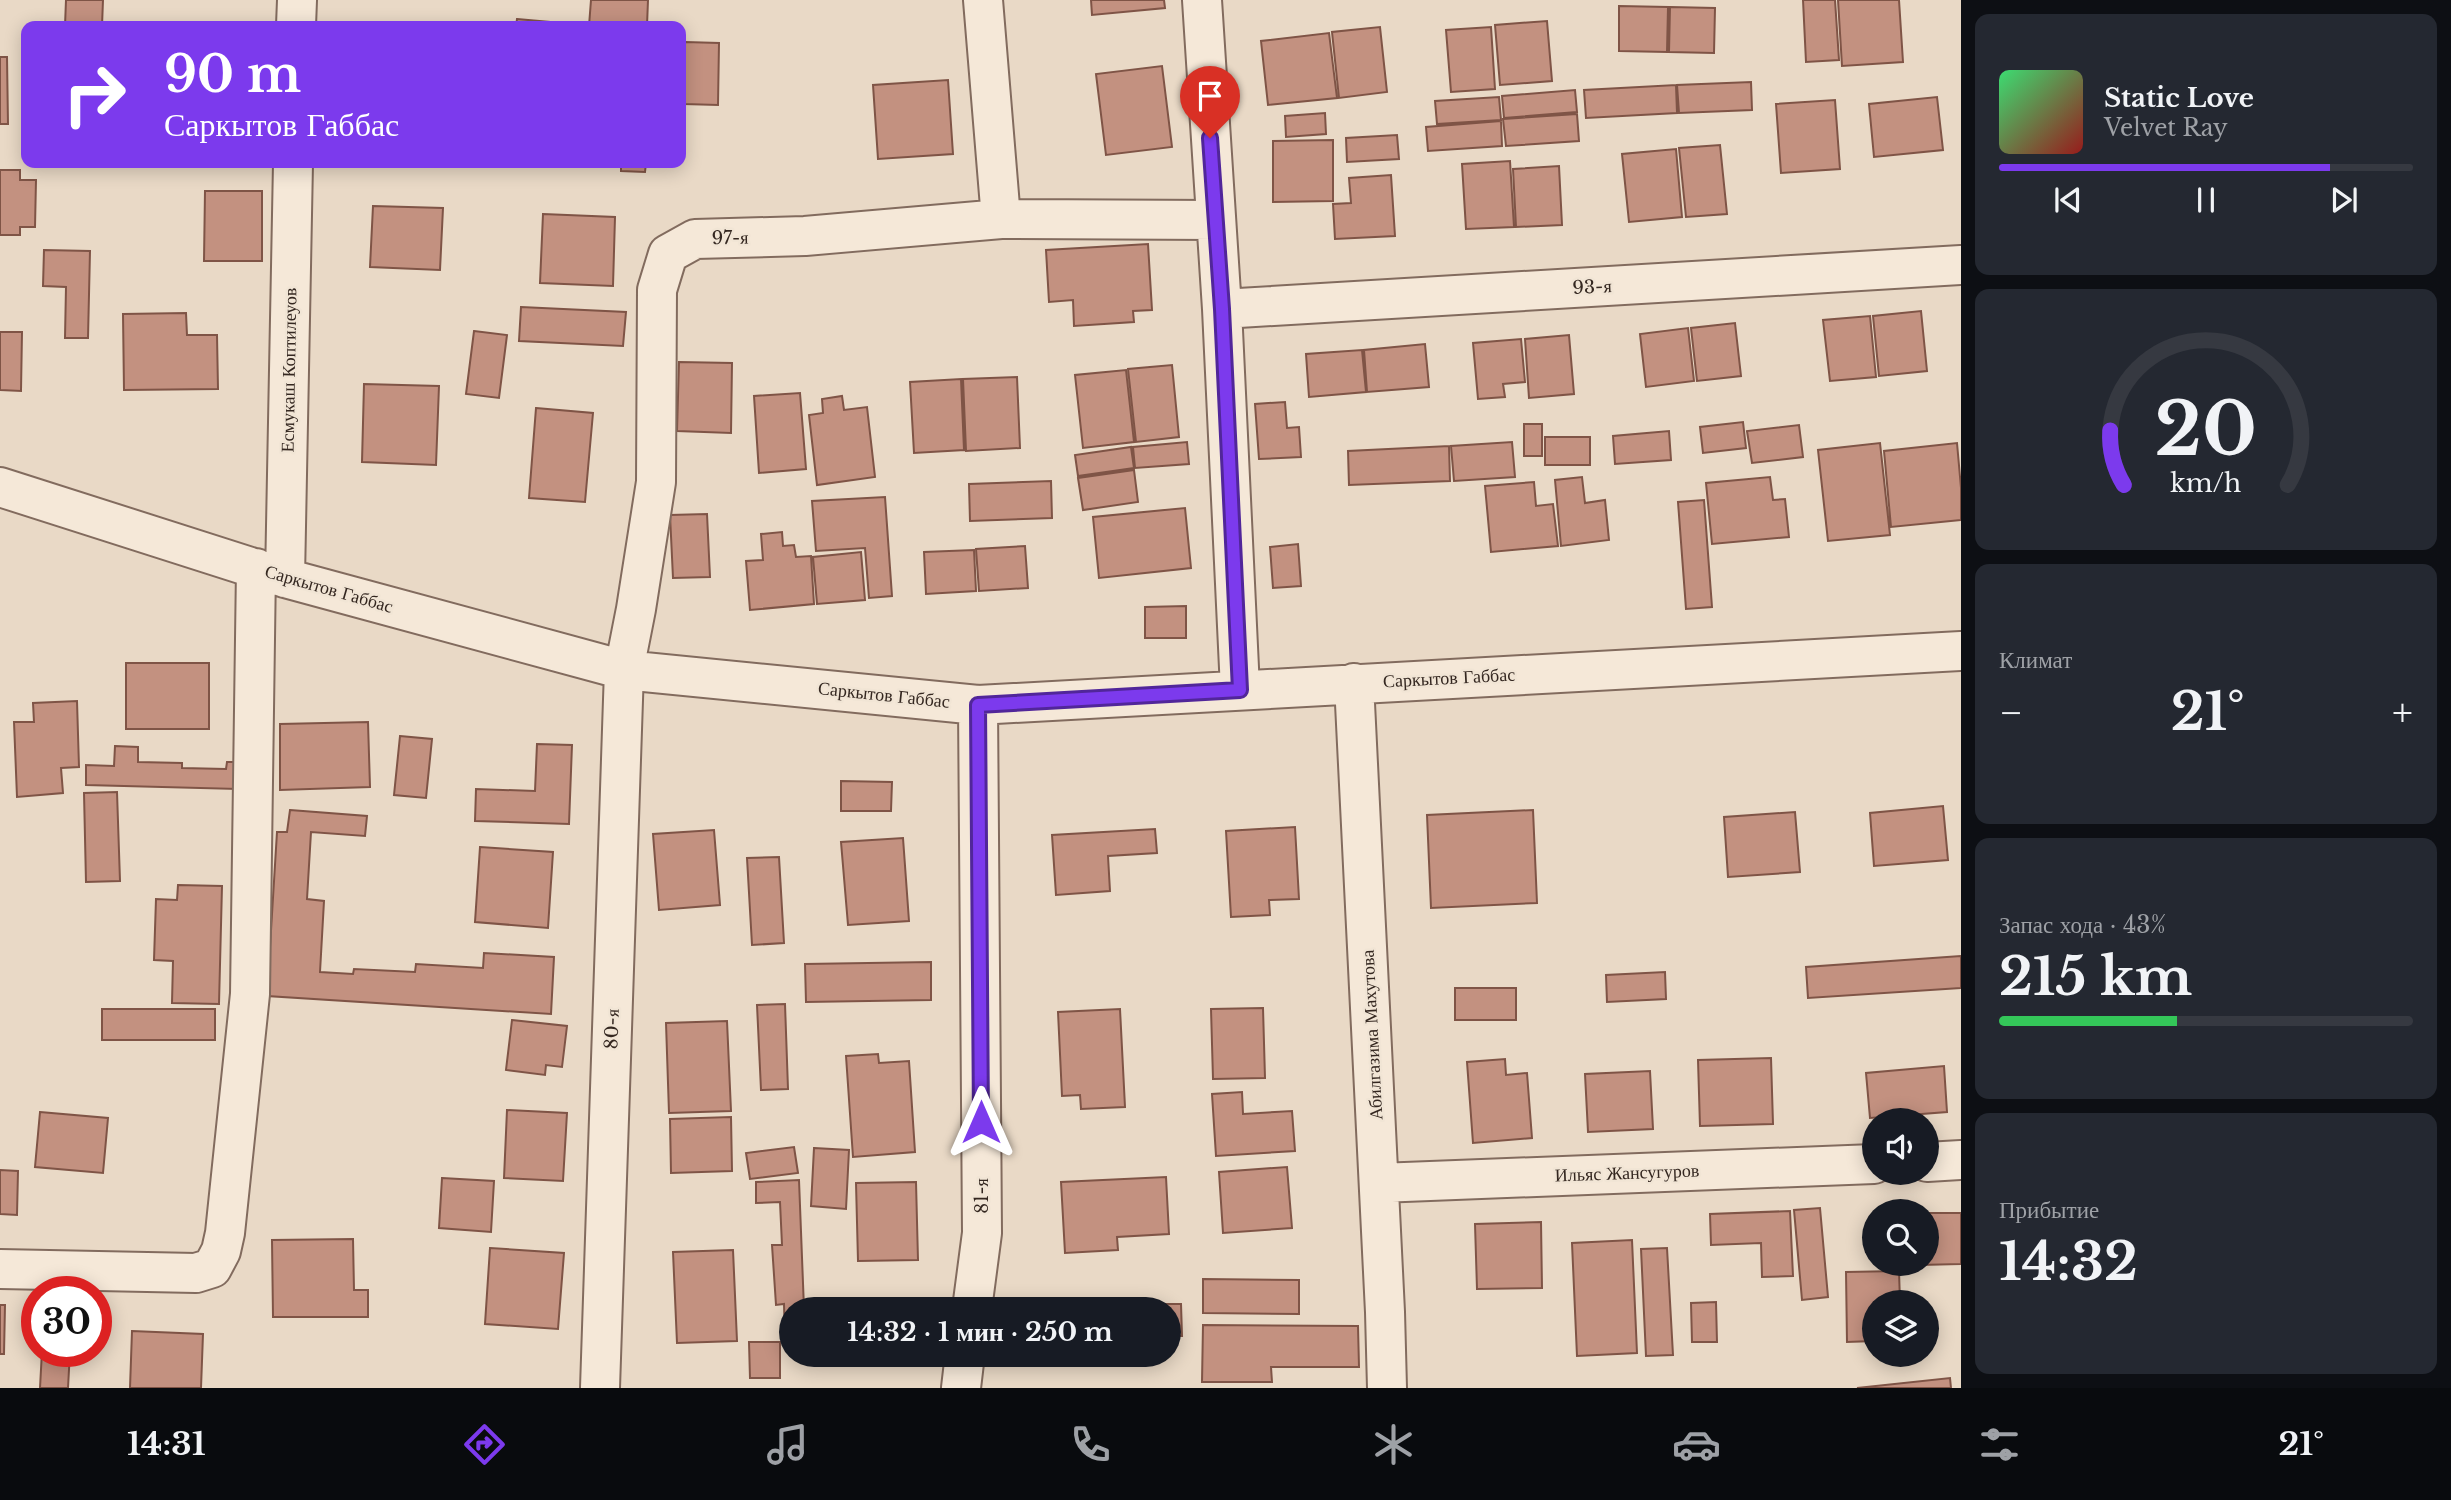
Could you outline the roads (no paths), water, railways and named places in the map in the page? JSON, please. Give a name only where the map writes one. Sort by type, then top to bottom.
[{"type":"street","points":[[296,21],[297,0]]},
{"type":"street","points":[[983,0],[1001,219]]},
{"type":"street","points":[[1202,0],[1222,309],[1240,690]]},
{"type":"street","name":"Есмукаш Коптилеуов","points":[[0,1269],[196,1273],[212,1268],[225,1233],[250,994],[293,168]]},
{"type":"street","name":"97-я","points":[[624,670],[656,482],[657,290],[668,254],[695,239],[806,236],[1001,219],[1215,220]]},
{"type":"street","name":"93-я","points":[[1222,309],[1961,265]]},
{"type":"street","name":"Саркытов Габбас","points":[[0,487],[271,573],[624,670],[978,705],[1961,651]]},
{"type":"street","name":"80-я","points":[[600,1388],[624,670]]},
{"type":"street","name":"Абилгазима Махутова","points":[[1354,683],[1387,1388]]},
{"type":"street","name":"81-я","points":[[974,1297],[982,1233],[978,705]]},
{"type":"street","points":[[1939,1161],[1961,1160]]},
{"type":"street","name":"Ильяс Жансугуров","points":[[1379,1182],[1862,1164]]},
{"type":"street","points":[[961,1388],[963,1367]]}]
